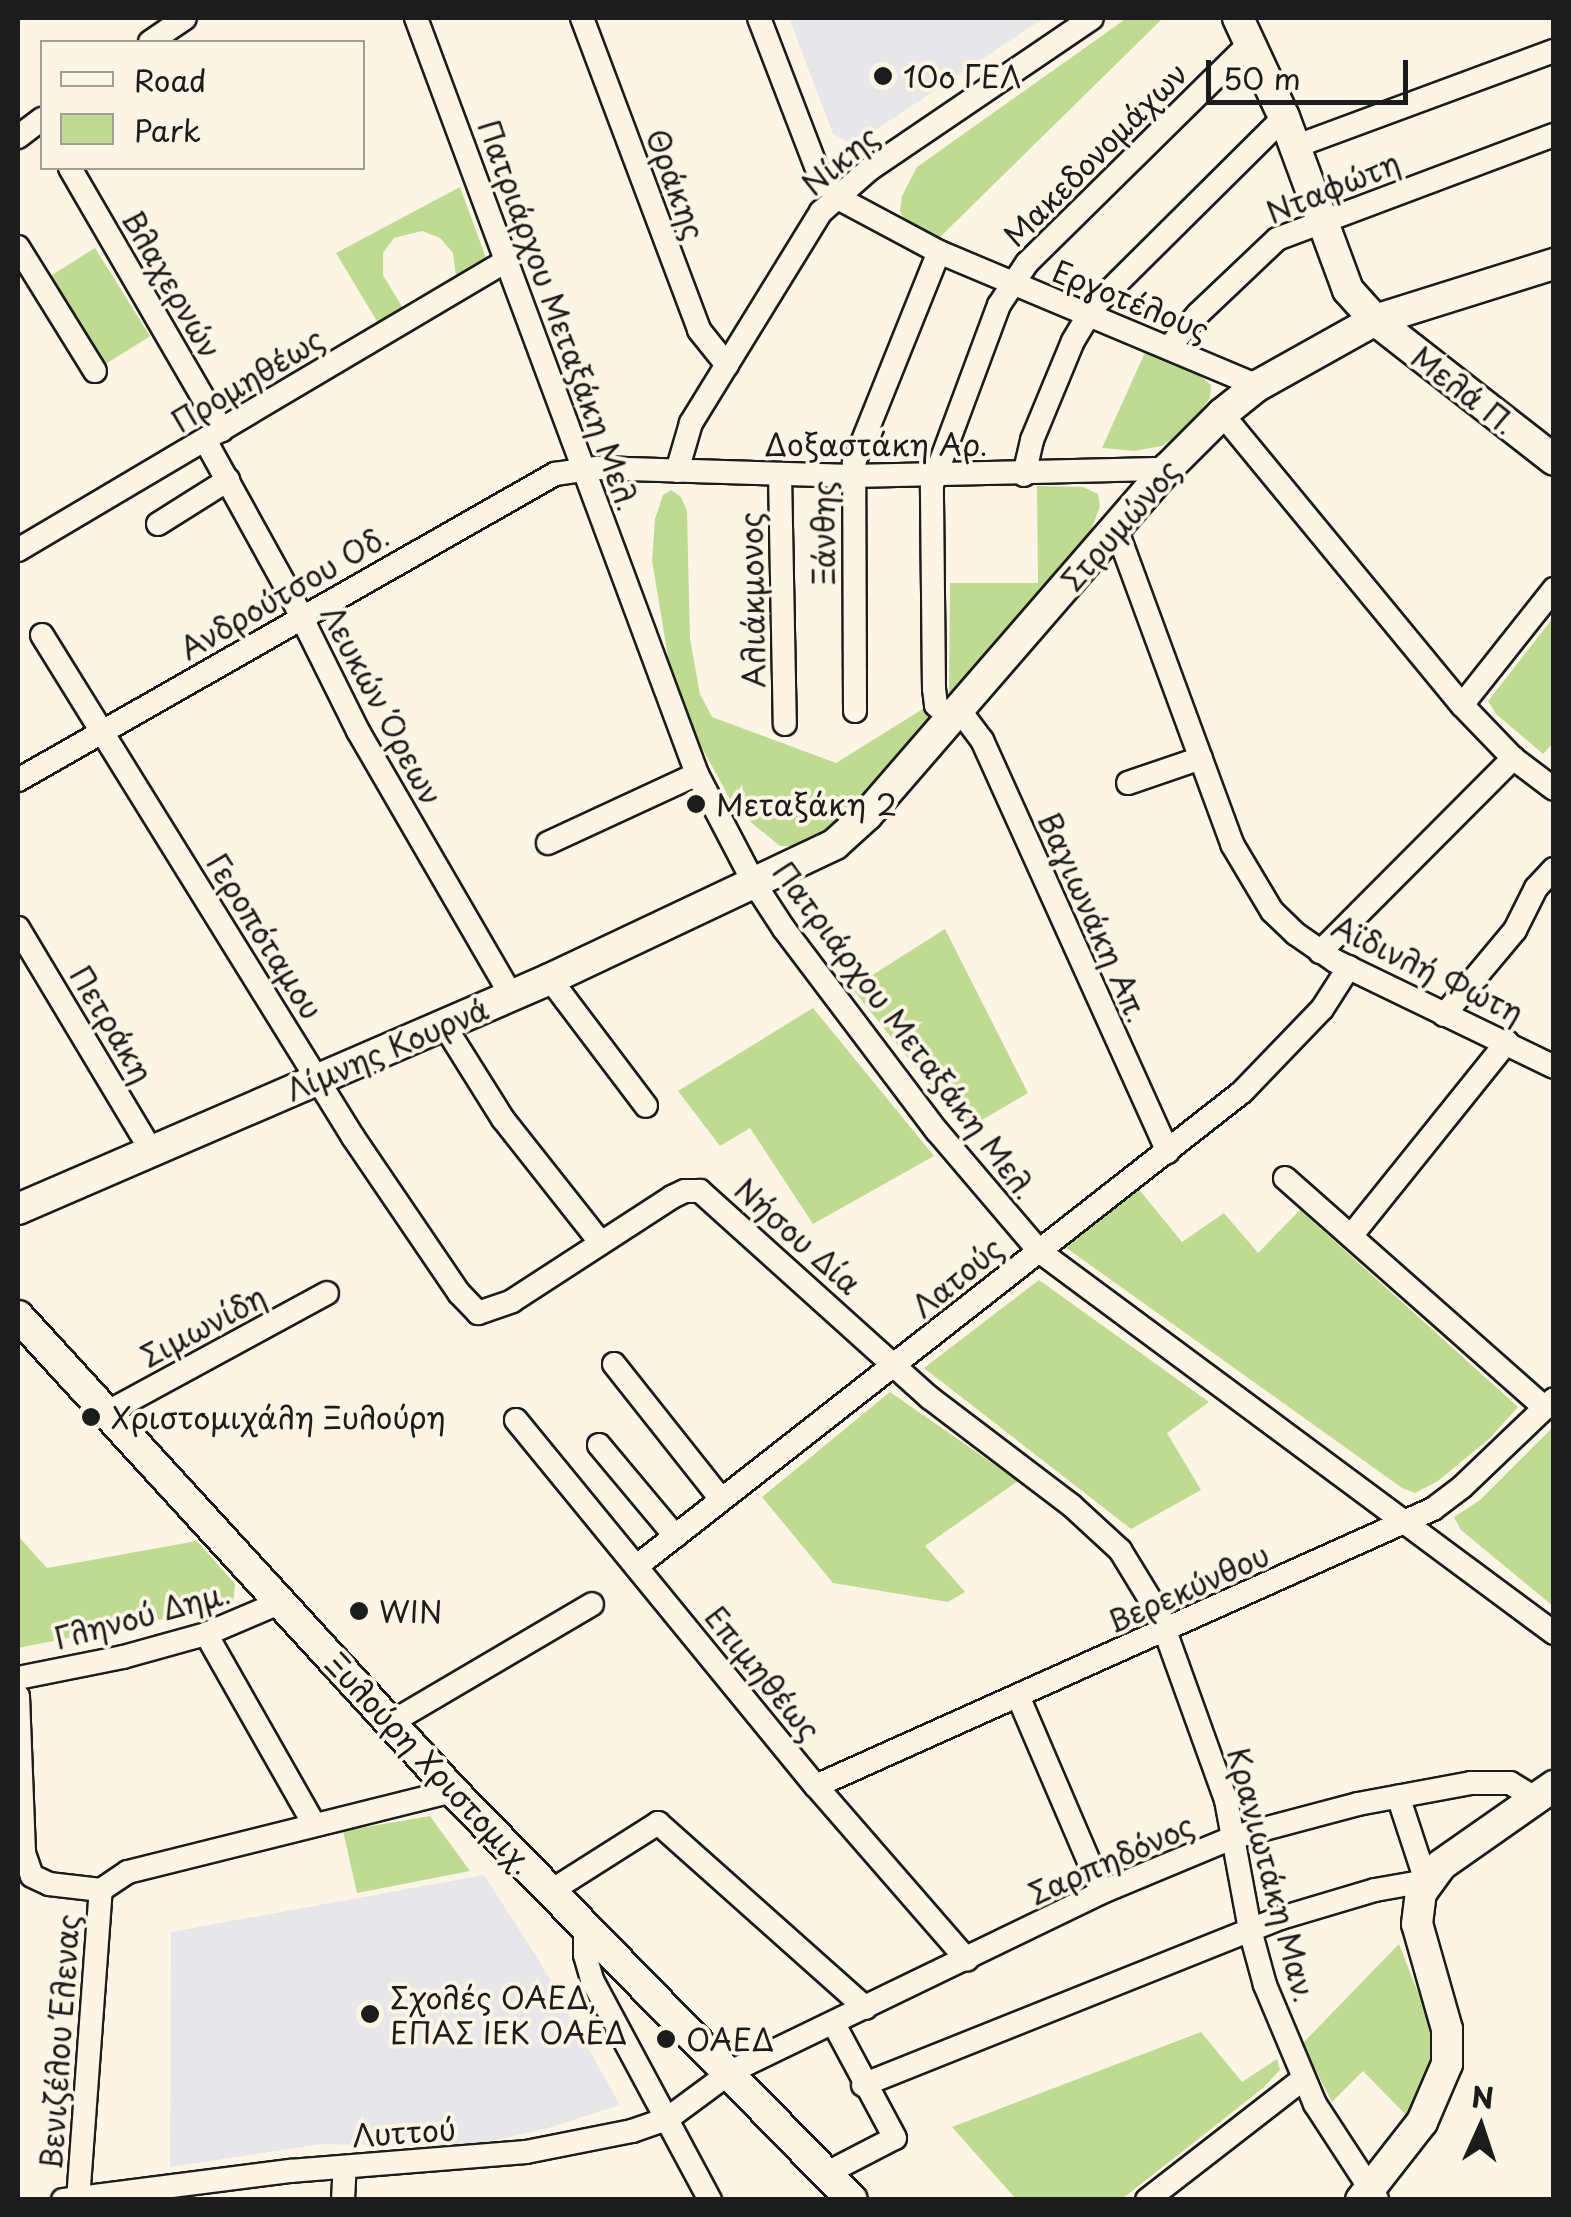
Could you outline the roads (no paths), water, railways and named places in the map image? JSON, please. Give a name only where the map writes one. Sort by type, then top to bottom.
[{"type":"street","points":[[153,40],[184,18]]},
{"type":"street","name":"Πατριάρχου Μεταξάκη Μελ.","points":[[416,18],[697,774],[754,883],[937,1131],[1039,1250],[1554,1633]]},
{"type":"street","name":"Θράκης","points":[[582,18],[699,330],[727,364]]},
{"type":"street","points":[[759,18],[819,174],[836,197]]},
{"type":"street","name":"Νίκης","points":[[678,472],[692,423],[810,226],[836,197],[870,168],[1092,18]]},
{"type":"street","name":"Μελά Π.","points":[[1244,30],[1284,118],[1348,290],[1375,320],[1554,460]]},
{"type":"street","name":"Μακεδονομάχων","points":[[956,715],[936,705],[934,689],[932,496],[1011,283],[1244,30]]},
{"type":"street","points":[[1294,147],[1554,50]]},
{"type":"street","points":[[1024,475],[1032,440],[1087,315],[1284,118]]},
{"type":"street","points":[[18,137],[40,120]]},
{"type":"street","name":"Νταφώτη","points":[[1169,348],[1271,242],[1320,220],[1554,134]]},
{"type":"street","name":"Βλαχερνών","points":[[71,170],[214,435]]},
{"type":"street","name":"Εργοτέλους","points":[[836,197],[939,252],[1257,386]]},
{"type":"street","points":[[18,246],[95,371]]},
{"type":"street","name":"Ξάνθης","points":[[855,711],[852,476],[939,252]]},
{"type":"street","name":"Προμηθέως","points":[[18,550],[506,261]]},
{"type":"street","name":"Στρυμώνος","points":[[754,883],[847,835],[956,715],[1167,468],[1257,386],[1375,320],[1554,264]]},
{"type":"street","points":[[1222,414],[1462,705],[1513,758],[1554,788]]},
{"type":"street","name":"Λευκών Όρεων","points":[[214,435],[228,480],[358,731],[511,996]]},
{"type":"street","name":"Δοξαστάκη Αρ.","points":[[585,468],[852,476],[1024,475],[1167,468]]},
{"type":"street","name":"Ανδρούτσου Οδ.","points":[[18,780],[542,478],[585,468]]},
{"type":"street","name":"Αλιάκμονος","points":[[780,474],[784,724]]},
{"type":"street","points":[[158,524],[228,480]]},
{"type":"street","name":"Αϊδινλή Φώτη","points":[[1116,528],[1247,874],[1272,911],[1320,952],[1554,1067]]},
{"type":"street","points":[[1462,705],[1554,589]]},
{"type":"street","name":"Γεροπόταμου","points":[[42,635],[318,1080],[452,1282],[478,1312]]},
{"type":"street","name":"Βαγιωνάκη Απ.","points":[[956,715],[982,740],[1168,1152]]},
{"type":"street","points":[[1128,783],[1200,758]]},
{"type":"street","points":[[1320,952],[1513,758]]},
{"type":"street","points":[[548,843],[697,774]]},
{"type":"street","points":[[1444,1015],[1516,930],[1536,888],[1554,869]]},
{"type":"street","name":"Λίμνης Κουρνά","points":[[18,1210],[550,979],[754,883]]},
{"type":"street","name":"Πετράκη","points":[[18,928],[152,1152]]},
{"type":"street","name":"Λατούς","points":[[637,1566],[1168,1152],[1268,1068],[1322,1010],[1349,968]]},
{"type":"street","points":[[550,979],[646,1106]]},
{"type":"street","points":[[444,1025],[503,1119],[600,1242]]},
{"type":"street","points":[[1351,1236],[1507,1042]]},
{"type":"street","points":[[1285,1178],[1549,1403]]},
{"type":"street","name":"Νήσου Δία","points":[[478,1312],[512,1301],[684,1191],[700,1191],[895,1366]]},
{"type":"street","name":"Σιμωνίδη","points":[[108,1412],[327,1293]]},
{"type":"street","name":"Ξυλούρη Χριστομιχ.","points":[[18,1316],[453,1791],[585,1928],[732,2071],[852,2200]]},
{"type":"street","points":[[614,1364],[721,1499]]},
{"type":"street","name":"Κρανιωτάκη Μαν.","points":[[895,1366],[952,1416],[1109,1538],[1144,1584],[1226,1800],[1250,1930],[1265,1985],[1302,2079],[1369,2196]]},
{"type":"street","name":"Βερεκύνθου","points":[[816,1786],[1408,1522],[1448,1498],[1549,1403]]},
{"type":"street","name":"Επιμηθέως","points":[[516,1420],[816,1786],[967,1960]]},
{"type":"street","points":[[599,1445],[675,1536]]},
{"type":"street","name":"Γληνού Δημ.","points":[[18,1678],[109,1660],[206,1634],[279,1603]]},
{"type":"street","points":[[392,1722],[592,1604]]},
{"type":"street","points":[[206,1634],[314,1824]]},
{"type":"street","points":[[18,1696],[28,1868],[48,1884],[101,1890],[128,1872],[453,1791]]},
{"type":"street","points":[[1018,1696],[1102,1892]]},
{"type":"street","name":"Σαρπηδόνος","points":[[732,2071],[1102,1892],[1234,1838],[1398,1796],[1502,1782],[1544,1792]]},
{"type":"street","points":[[1369,2196],[1422,2122],[1447,2064],[1447,2030],[1417,1924],[1418,1899],[1426,1882],[1460,1849],[1544,1792]]},
{"type":"street","points":[[1398,1796],[1426,1882]]},
{"type":"street","points":[[552,1891],[658,1823],[866,2008]]},
{"type":"street","points":[[864,2085],[1250,1930],[1375,1890],[1426,1882]]},
{"type":"street","name":"Βενιζέλου Έλενας","points":[[73,2199],[101,1890]]},
{"type":"street","points":[[585,1928],[588,1970],[710,2200]]},
{"type":"street","points":[[829,2172],[895,2138],[834,2024]]},
{"type":"street","name":"Λυττού","points":[[73,2199],[346,2167],[526,2152],[605,2138],[667,2119],[732,2071]]},
{"type":"street","points":[[1146,2200],[1302,2079]]},
{"type":"street","points":[[343,2200],[346,2167]]},
{"type":"place","name":"10ο ΓΕΛ","points":[[883,76]]},
{"type":"place","name":"Μεταξάκη 2","points":[[696,804]]},
{"type":"place","name":"Χριστομιχάλη Ξυλούρη","points":[[91,1417]]},
{"type":"place","name":"WIN","points":[[359,1611]]},
{"type":"place","name":"Σχολές ΟΑΕΔ, ΕΠΑΣ ΙΕΚ ΟΑΕΔ","points":[[370,2014]]},
{"type":"place","name":"ΟΑΕΔ","points":[[666,2039]]}]
